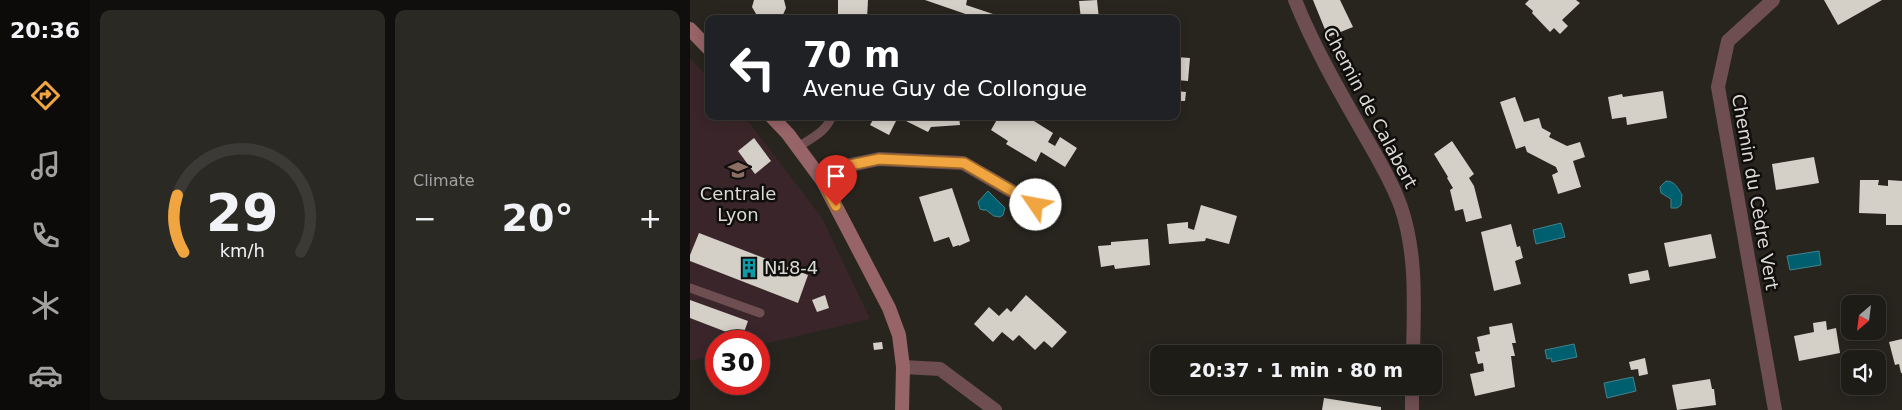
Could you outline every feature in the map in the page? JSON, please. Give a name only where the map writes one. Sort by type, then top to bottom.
[{"type":"main road","points":[[690,29],[705,45]]},
{"type":"main road","points":[[774,120],[798,147],[822,180],[889,308],[899,335],[904,367],[902,410]]},
{"type":"street","name":"Chemin de Calabert","points":[[1295,0],[1320,56],[1386,174],[1400,206],[1409,243],[1415,293],[1413,345]]},
{"type":"street","name":"Chemin du Cèdre Vert","points":[[1773,0],[1728,41],[1718,87],[1775,410]]},
{"type":"street","points":[[822,180],[841,167],[879,159],[964,163],[1036,205]]},
{"type":"street","points":[[904,367],[940,369],[995,410]]},
{"type":"street","points":[[1412,395],[1412,410]]},
{"type":"lane","points":[[798,147],[820,133],[830,120]]},
{"type":"lane","points":[[690,288],[760,314]]},
{"type":"shaded area","name":"Centrale Lyon","points":[[690,58],[705,74],[705,120],[747,120],[822,218],[870,319],[770,342],[770,330],[705,330],[705,358],[690,361]]},
{"type":"water","points":[[1666,181],[1678,187],[1682,195],[1681,205],[1677,208],[1671,208],[1671,199],[1661,193],[1660,187]]},
{"type":"water","points":[[988,191],[1005,208],[1003,215],[1000,217],[980,209],[978,202]]},
{"type":"water","points":[[1561,223],[1565,237],[1536,244],[1533,230]]},
{"type":"water","points":[[1819,251],[1821,265],[1790,270],[1787,256]]},
{"type":"water","points":[[1574,344],[1577,357],[1552,362],[1551,358],[1547,359],[1545,350]]},
{"type":"water","points":[[1633,377],[1636,391],[1607,398],[1604,383]]},
{"type":"building","points":[[754,0],[784,0],[786,8],[783,15],[757,15],[752,7]]},
{"type":"building","points":[[838,0],[868,0],[867,15],[838,15]]},
{"type":"building","points":[[925,0],[967,0],[966,5],[996,15],[968,15]]},
{"type":"building","points":[[1097,0],[1099,15],[1081,15],[1079,1]]},
{"type":"building","points":[[1313,0],[1340,0],[1353,27],[1328,37]]},
{"type":"building","points":[[1529,0],[1576,0],[1580,3],[1562,20],[1568,26],[1560,34],[1554,28],[1550,32],[1532,13],[1533,11],[1525,4]]},
{"type":"building","points":[[1824,0],[1882,0],[1838,25]]},
{"type":"building","points":[[1180,57],[1190,58],[1188,81],[1180,80]]},
{"type":"building","points":[[1180,91],[1186,92],[1185,101],[1180,101]]},
{"type":"building","points":[[1663,91],[1667,118],[1627,125],[1626,117],[1612,119],[1608,97],[1622,94],[1623,97]]},
{"type":"building","points":[[1515,97],[1524,122],[1539,118],[1542,128],[1551,133],[1549,137],[1567,146],[1580,142],[1585,157],[1573,161],[1581,187],[1558,194],[1552,175],[1558,172],[1556,167],[1527,152],[1525,146],[1516,149],[1500,102]]},
{"type":"building","points":[[873,120],[896,120],[889,135],[870,125]]},
{"type":"building","points":[[904,120],[959,120],[960,125],[931,127],[928,132]]},
{"type":"building","points":[[997,120],[1032,120],[1053,133],[1048,142],[1055,146],[1060,137],[1077,148],[1065,167],[1041,152],[1036,162],[1006,144],[1008,141],[991,130]]},
{"type":"building","points":[[754,138],[771,161],[755,174],[738,151]]},
{"type":"building","points":[[1452,141],[1474,174],[1469,178],[1474,186],[1482,218],[1466,222],[1463,209],[1455,211],[1450,190],[1453,188],[1434,154]]},
{"type":"building","points":[[1814,157],[1819,183],[1776,190],[1772,164]]},
{"type":"building","points":[[1860,180],[1879,180],[1878,185],[1888,186],[1888,180],[1902,181],[1902,225],[1886,225],[1886,214],[1859,213]]},
{"type":"building","points":[[952,188],[970,241],[953,247],[949,237],[934,242],[919,197]]},
{"type":"building","points":[[1201,205],[1237,216],[1229,244],[1206,238],[1205,241],[1169,244],[1167,224],[1188,222],[1188,228],[1194,230]]},
{"type":"building","points":[[1511,224],[1517,247],[1520,246],[1523,258],[1515,261],[1521,284],[1494,291],[1481,232]]},
{"type":"building","name":"N18-4","points":[[699,233],[808,275],[798,303],[690,261],[690,255]]},
{"type":"building","points":[[1711,234],[1716,258],[1669,267],[1664,243]]},
{"type":"building","points":[[1148,239],[1150,265],[1115,269],[1114,265],[1101,267],[1098,246],[1111,245],[1111,242]]},
{"type":"building","points":[[1648,270],[1650,280],[1630,284],[1628,274]]},
{"type":"building","points":[[825,295],[829,308],[817,312],[812,300]]},
{"type":"building","points":[[1026,295],[1067,332],[1052,348],[1044,341],[1035,350],[1019,335],[1013,341],[1002,332],[993,342],[974,324],[989,307],[999,316],[1007,308],[1011,312]]},
{"type":"building","points":[[690,300],[748,321],[745,330],[721,330],[690,318]]},
{"type":"building","points":[[1826,321],[1827,330],[1836,328],[1840,353],[1799,361],[1794,336],[1814,332],[1813,323]]},
{"type":"building","points":[[1512,323],[1516,343],[1512,343],[1515,356],[1511,356],[1515,387],[1475,396],[1470,374],[1484,371],[1483,363],[1478,364],[1475,352],[1480,351],[1477,337],[1490,334],[1489,327]]},
{"type":"building","points":[[1902,339],[1901,373],[1899,364],[1895,365],[1889,342]]},
{"type":"building","points":[[882,342],[883,349],[874,350],[873,343]]},
{"type":"building","points":[[1645,358],[1648,374],[1639,376],[1638,369],[1631,370],[1629,362]]},
{"type":"building","points":[[1710,379],[1712,389],[1714,389],[1716,405],[1677,410],[1672,385]]},
{"type":"building","points":[[1324,398],[1381,407],[1381,410],[1322,410]]},
{"type":"place","name":"Centrale Lyon","points":[[738,170]]},
{"type":"place","name":"N18-4","points":[[749,268]]},
{"type":"route","points":[[836,206],[822,180],[841,167],[879,159],[964,163],[1017,192],[1036,205]]}]
